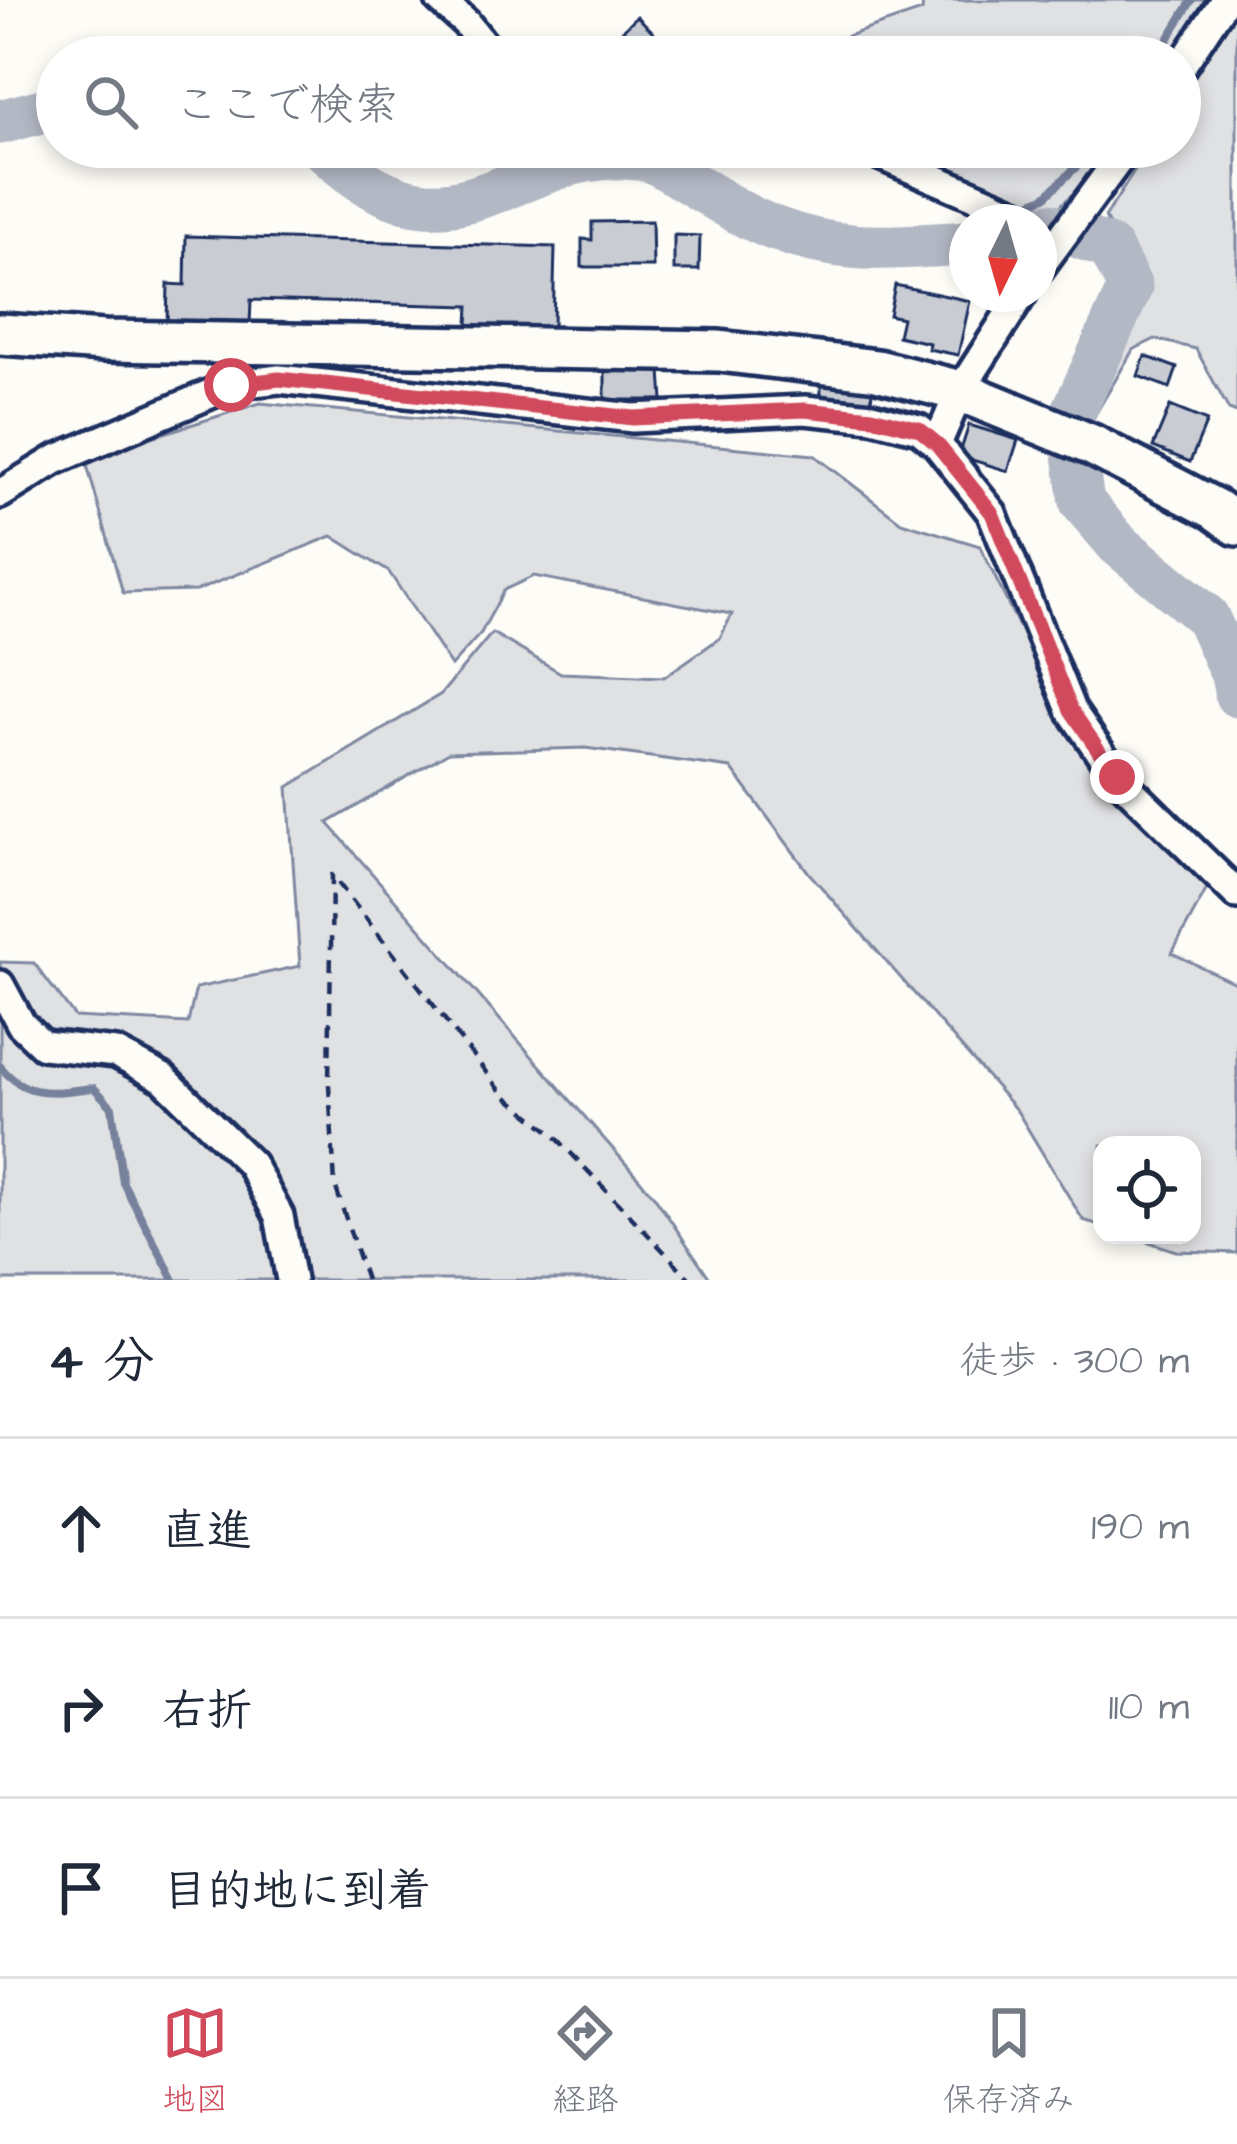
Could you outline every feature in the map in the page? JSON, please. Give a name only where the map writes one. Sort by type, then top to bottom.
[{"type":"street","points":[[440,0],[477,36]]},
{"type":"street","points":[[1201,36],[1225,0]]},
{"type":"street","points":[[910,168],[994,204]]},
{"type":"street","points":[[1057,241],[1112,168]]},
{"type":"street","points":[[937,444],[960,392],[1011,312]]},
{"type":"street","points":[[0,334],[128,341],[719,351],[877,370],[960,392],[1092,445],[1237,525]]},
{"type":"street","points":[[0,494],[55,460],[231,385],[279,379],[633,418],[805,410],[872,417],[919,429],[937,444],[992,513],[1071,710],[1117,777],[1237,894]]},
{"type":"street","points":[[0,985],[21,1024],[43,1045],[116,1053],[163,1078],[251,1164],[279,1216],[291,1280]]},
{"type":"path","points":[[366,1280],[335,1185],[329,1085],[332,875],[502,1094],[552,1133],[691,1280]]},
{"type":"shaded area","points":[[923,0],[1215,0],[1193,36],[848,36],[922,11]]},
{"type":"shaded area","points":[[1237,10],[1237,413],[1229,410],[1196,349],[1155,339],[1133,350],[1095,415],[1093,391],[1136,282],[1105,217],[1136,168],[1201,168],[1201,67]]},
{"type":"shaded area","points":[[911,168],[1099,168],[1058,208],[1057,204],[978,196]]},
{"type":"shaded area","points":[[260,403],[814,455],[901,522],[980,546],[1039,668],[1122,798],[1210,883],[1172,953],[1237,984],[1237,1253],[1176,1251],[1155,1244],[1201,1244],[1201,1136],[1093,1136],[1093,1223],[1083,1220],[1017,1111],[809,873],[731,768],[585,748],[449,752],[328,823],[654,1196],[711,1280],[0,1280],[0,962],[34,963],[75,1017],[188,1023],[196,988],[300,966],[288,787],[441,694],[492,633],[561,673],[664,677],[720,638],[732,614],[534,576],[504,590],[481,633],[451,666],[389,572],[332,536],[196,591],[123,593],[85,458]]},
{"type":"building","points":[[637,16],[657,36],[625,36],[621,32]]},
{"type":"building","points":[[652,221],[653,267],[582,267],[582,239],[592,240],[592,222]]},
{"type":"building","points":[[674,235],[700,236],[699,270],[674,270]]},
{"type":"building","points":[[186,236],[555,247],[553,327],[468,325],[469,306],[251,300],[250,325],[167,322],[168,284],[185,285]]},
{"type":"building","points":[[895,285],[949,297],[949,312],[968,312],[958,355],[898,336],[902,318],[889,315]]},
{"type":"building","points":[[1145,356],[1177,368],[1170,388],[1138,376]]},
{"type":"building","points":[[605,371],[661,371],[663,400],[605,400]]},
{"type":"building","points":[[822,378],[873,384],[870,409],[820,403]]},
{"type":"building","points":[[1170,406],[1207,421],[1190,462],[1153,447]]},
{"type":"building","points":[[969,425],[1018,440],[1008,471],[959,456]]},
{"type":"waterway","points":[[1170,36],[1192,0]]},
{"type":"waterway","points":[[0,122],[36,113]]},
{"type":"waterway","points":[[348,168],[369,185],[410,202],[449,204],[555,168]]},
{"type":"waterway","points":[[666,168],[751,218],[801,237],[848,246],[949,244]]},
{"type":"waterway","points":[[1027,204],[1045,197],[1075,168]]},
{"type":"waterway","points":[[1057,228],[1110,248],[1130,287],[1070,420],[1082,502],[1118,544],[1207,617],[1237,695]]},
{"type":"waterway","points":[[0,1066],[31,1089],[94,1088],[112,1107],[123,1183],[174,1280]]},
{"type":"route","points":[[231,385],[279,379],[633,418],[805,410],[872,417],[919,429],[937,444],[992,513],[1071,710],[1117,777]]}]
